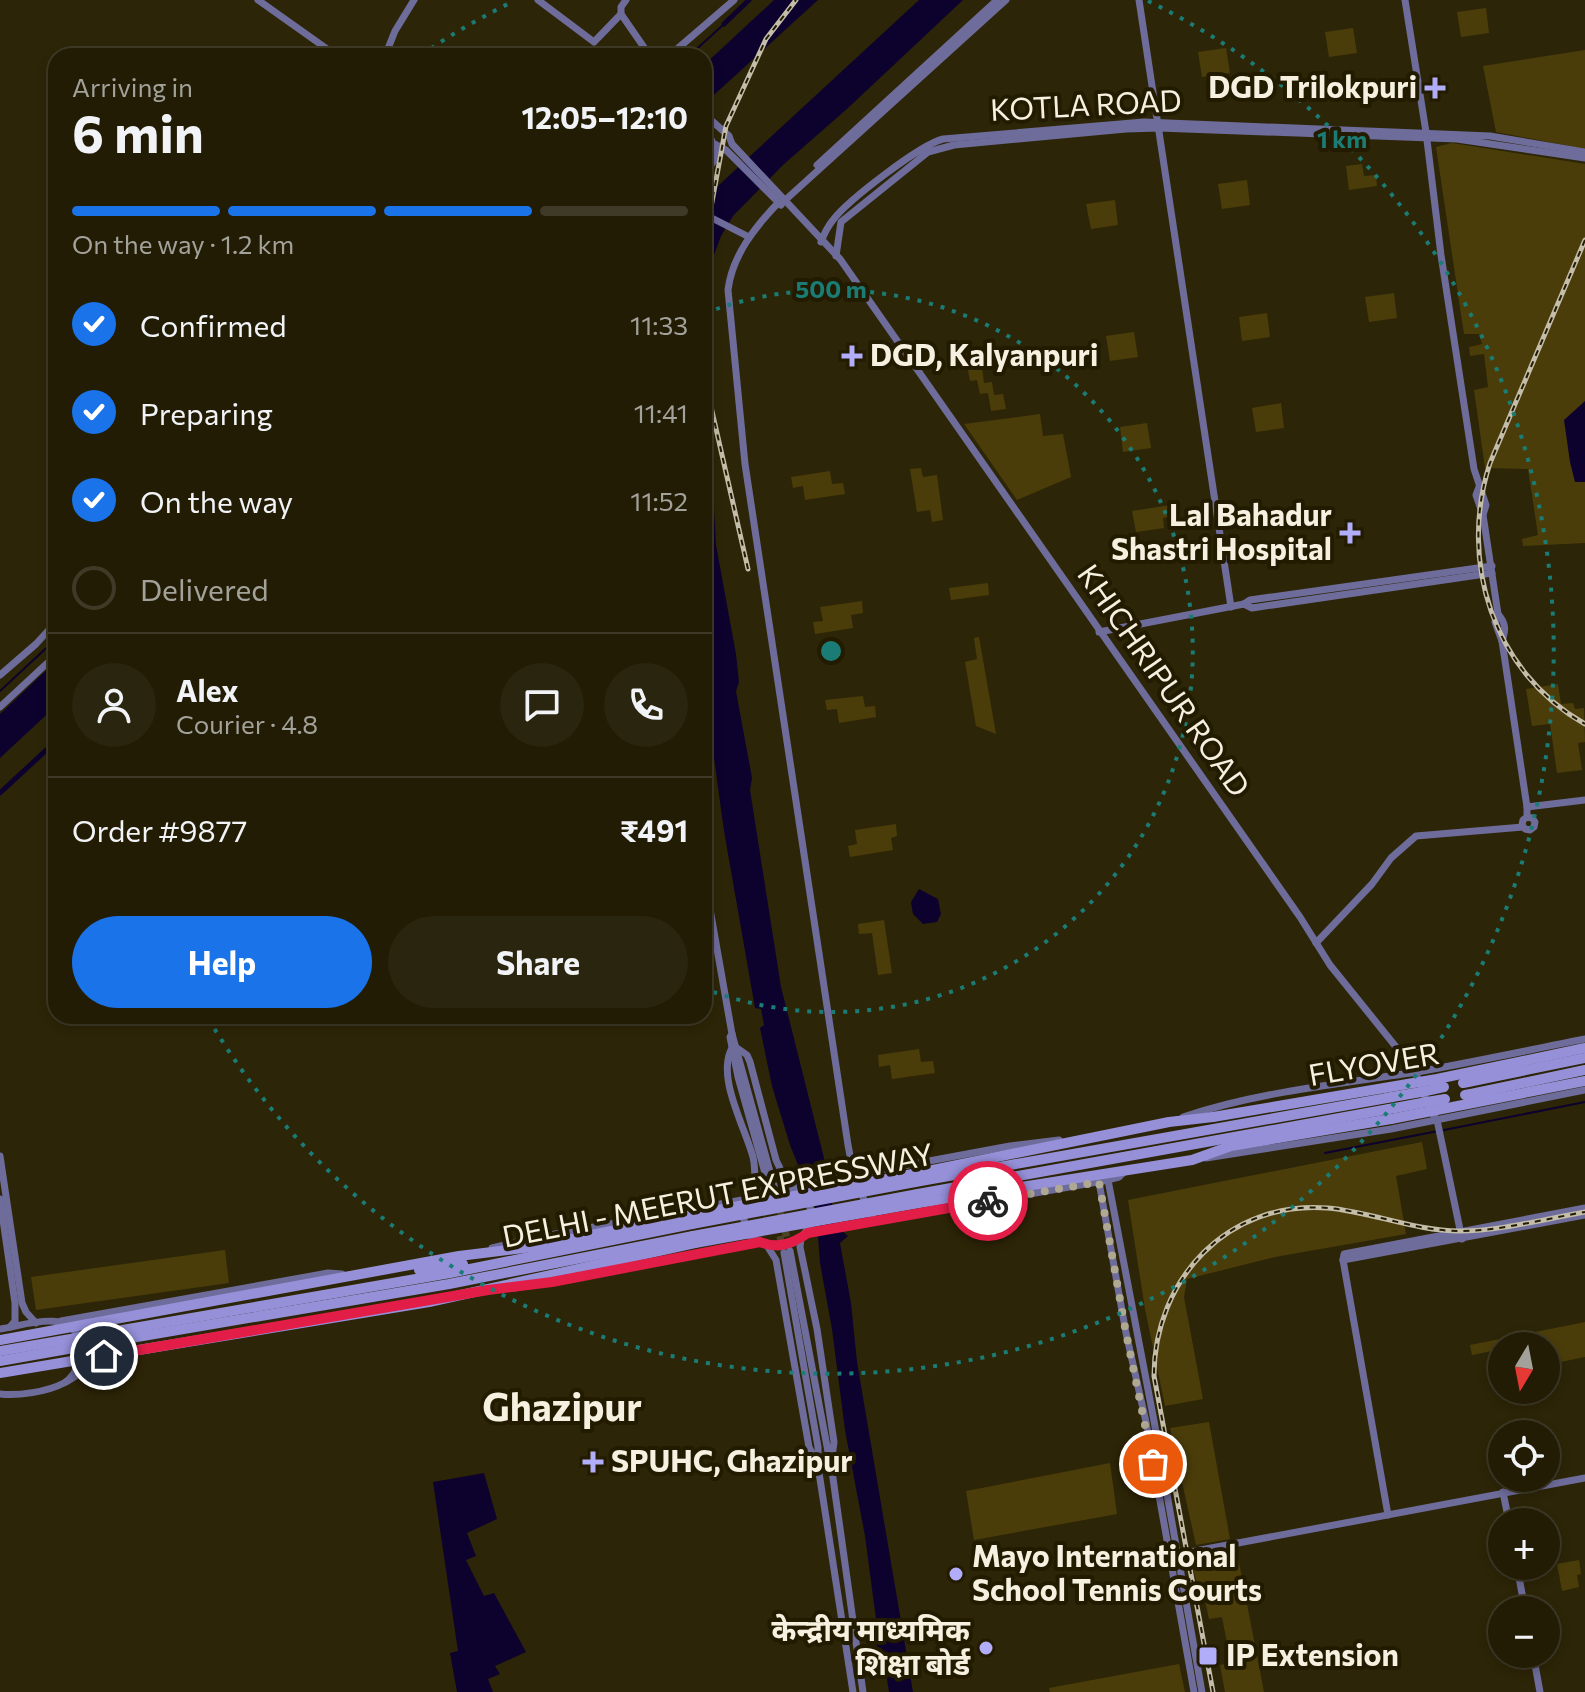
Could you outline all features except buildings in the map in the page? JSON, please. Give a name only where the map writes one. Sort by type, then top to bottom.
[{"type":"highway","name":"FLYOVER","points":[[914,1178],[1169,1122],[1437,1079],[1585,1048]]},
{"type":"highway","name":"DELHI - MEERUT EXPRESSWAY","points":[[1424,1097],[1444,1087],[1585,1058]]},
{"type":"highway","name":"DELHI - MEERUT EXPRESSWAY","points":[[540,1259],[694,1240],[919,1199],[1391,1103],[1424,1097],[1445,1099],[1585,1070]]},
{"type":"highway","name":"FLYOVER","points":[[919,1199],[1192,1160],[1231,1146],[1585,1081]]},
{"type":"highway","name":"DELHI - MEERUT EXPRESSWAY","points":[[0,1351],[449,1284],[691,1220],[914,1178],[1391,1103]]},
{"type":"highway","points":[[0,1340],[459,1256],[691,1220]]},
{"type":"highway","points":[[0,1373],[488,1290],[694,1240]]},
{"type":"highway","points":[[393,1268],[421,1270],[540,1259]]},
{"type":"highway","points":[[380,1309],[540,1259]]},
{"type":"highway","name":"DELHI - MEERUT EXPRESSWAY","points":[[0,1361],[212,1319]]},
{"type":"street","points":[[258,0],[326,48]]},
{"type":"street","points":[[388,48],[414,0]]},
{"type":"street","points":[[538,0],[594,42],[621,14]]},
{"type":"street","points":[[626,0],[621,14],[644,48]]},
{"type":"street","points":[[678,48],[734,0]]},
{"type":"street","points":[[873,1221],[854,1176],[745,464],[728,290],[730,273],[749,237],[779,199],[997,0]]},
{"type":"street","points":[[779,199],[1006,0]]},
{"type":"street","points":[[1139,0],[1231,607]]},
{"type":"street","points":[[1316,943],[1372,884],[1391,858],[1416,836],[1523,827],[1530,830],[1535,826],[1534,820],[1527,817],[1502,641],[1505,632],[1498,614],[1483,515],[1486,505],[1484,494],[1474,469],[1405,0]]},
{"type":"street","points":[[712,121],[729,136],[712,160]]},
{"type":"street","name":"KOTLA ROAD","points":[[821,242],[928,152],[951,142],[1159,125],[1490,136],[1585,155]]},
{"type":"street","points":[[712,128],[719,128]]},
{"type":"street","name":"KOTLA ROAD","points":[[1427,135],[1585,155]]},
{"type":"street","points":[[712,136],[724,147]]},
{"type":"street","points":[[1429,155],[1442,138]]},
{"type":"street","name":"KHICHRIPUR ROAD","points":[[724,147],[739,156],[836,256],[1330,965],[1418,1071],[1439,1127],[1461,1235]]},
{"type":"street","points":[[712,218],[749,237]]},
{"type":"street","points":[[836,256],[837,226]]},
{"type":"street","points":[[1099,632],[1231,607],[1250,600],[1492,570]]},
{"type":"street","points":[[0,675],[48,631]]},
{"type":"street","points":[[0,707],[48,662]]},
{"type":"street","points":[[1527,807],[1585,800]]},
{"type":"street","points":[[712,920],[732,1034],[730,1037],[770,1179]]},
{"type":"street","points":[[1169,1122],[1208,1109],[1585,1039]]},
{"type":"street","points":[[734,1048],[747,1055],[750,1062],[776,1160],[789,1187],[800,1193],[808,1203],[811,1216],[800,1247],[817,1329],[834,1442],[831,1464]]},
{"type":"street","points":[[734,1048],[725,1063],[753,1158],[755,1196]]},
{"type":"street","points":[[1464,1063],[1470,1107],[1474,1112]]},
{"type":"street","points":[[1380,1076],[1387,1084],[1394,1121],[1391,1129]]},
{"type":"street","points":[[1192,1160],[1391,1129],[1439,1127],[1474,1112],[1585,1090]]},
{"type":"street","points":[[818,1466],[809,1447],[776,1260],[763,1243],[750,1233],[745,1220],[746,1207],[755,1196],[767,1188],[854,1176],[1010,1146],[1089,1138]]},
{"type":"street","points":[[0,1156],[22,1303],[36,1323]]},
{"type":"street","points":[[488,1290],[552,1282],[763,1243],[780,1246],[806,1235],[848,1226],[1099,1182],[1119,1177],[1125,1171]]},
{"type":"street","points":[[1108,1180],[1154,1421],[1194,1692]]},
{"type":"street","points":[[1099,1182],[1126,1333],[1202,1692]]},
{"type":"street","points":[[459,1256],[528,1239],[755,1196]]},
{"type":"street","points":[[0,1199],[15,1303],[15,1321],[10,1327]]},
{"type":"street","points":[[1461,1235],[1585,1208]]},
{"type":"street","points":[[1388,1515],[1344,1254],[1585,1215]]},
{"type":"street","points":[[852,1692],[787,1252],[831,1464],[865,1692]]},
{"type":"street","points":[[0,1329],[328,1273],[362,1275]]},
{"type":"street","points":[[0,1394],[44,1389],[66,1382],[92,1366],[110,1360],[304,1327],[313,1319]]},
{"type":"street","points":[[61,1321],[76,1330],[82,1355],[76,1371],[66,1382]]},
{"type":"street","points":[[1560,1482],[1585,1478]]},
{"type":"street","points":[[1172,1556],[1503,1492],[1506,1508]]},
{"type":"street","points":[[1536,1668],[1540,1692]]},
{"type":"shaded area","points":[[774,0],[818,0],[712,97],[712,58]]},
{"type":"shaded area","points":[[919,0],[963,0],[783,165],[733,216],[712,260],[712,182],[717,187]]},
{"type":"shaded area","points":[[1486,8],[1489,33],[1461,37],[1457,12]]},
{"type":"shaded area","points":[[1353,28],[1357,53],[1329,57],[1325,32]]},
{"type":"shaded area","points":[[1226,48],[1230,73],[1202,77],[1198,52]]},
{"type":"shaded area","points":[[1585,50],[1585,149],[1496,132],[1483,66]]},
{"type":"shaded area","points":[[1452,143],[1585,164],[1585,543],[1523,546],[1522,539],[1538,535],[1528,469],[1485,468],[1474,390],[1488,387],[1484,354],[1470,356],[1469,347],[1482,344],[1479,334],[1464,334],[1436,147]]},
{"type":"shaded area","points":[[1362,164],[1364,176],[1376,175],[1377,186],[1349,190],[1346,166]]},
{"type":"shaded area","points":[[1247,180],[1250,205],[1222,209],[1218,184]]},
{"type":"shaded area","points":[[1115,200],[1118,225],[1091,229],[1086,204]]},
{"type":"shaded area","points":[[1394,293],[1397,318],[1369,322],[1365,297]]},
{"type":"shaded area","points":[[1267,313],[1270,337],[1242,341],[1239,317]]},
{"type":"shaded area","points":[[1134,332],[1138,357],[1110,361],[1106,336]]},
{"type":"shaded area","points":[[982,368],[984,383],[992,382],[994,395],[1003,394],[1006,409],[991,411],[988,393],[980,394],[977,380],[970,381],[968,370]]},
{"type":"shaded area","points":[[1585,401],[1585,482],[1575,482],[1564,420]]},
{"type":"shaded area","points":[[1281,403],[1284,428],[1256,432],[1252,408]]},
{"type":"shaded area","points":[[1040,414],[1043,436],[1063,434],[1071,477],[1017,500],[964,424]]},
{"type":"shaded area","points":[[1147,423],[1151,448],[1123,452],[1120,427]]},
{"type":"shaded area","points":[[921,468],[923,477],[937,475],[943,520],[932,522],[930,510],[917,512],[910,469]]},
{"type":"shaded area","points":[[830,471],[832,484],[843,483],[845,494],[805,500],[803,486],[793,488],[791,477]]},
{"type":"shaded area","points":[[712,483],[716,545],[736,654],[739,682],[736,691],[752,778],[750,790],[781,987],[824,1158],[836,1226],[848,1236],[840,1243],[913,1692],[889,1692],[885,1667],[879,1663],[865,1536],[845,1430],[820,1263],[816,1210],[790,1145],[772,1086],[760,1028],[764,1025],[761,1009],[755,1008],[712,743]]},
{"type":"shaded area","points":[[1171,505],[1173,516],[1163,518],[1164,528],[1136,532],[1132,511]]},
{"type":"shaded area","points":[[988,583],[989,595],[951,600],[949,588]]},
{"type":"shaded area","points":[[862,601],[863,613],[851,615],[853,628],[815,634],[813,622],[823,621],[820,607]]},
{"type":"shaded area","points":[[979,637],[996,734],[976,726],[965,662],[977,659],[974,638]]},
{"type":"shaded area","points":[[48,669],[48,713],[0,758],[0,714]]},
{"type":"shaded area","points":[[1558,684],[1561,704],[1573,703],[1575,709],[1584,708],[1585,742],[1578,743],[1582,770],[1557,773],[1550,724],[1532,726],[1526,689]]},
{"type":"shaded area","points":[[863,696],[865,707],[875,706],[876,717],[839,723],[837,709],[827,710],[825,700]]},
{"type":"shaded area","points":[[896,824],[897,836],[891,838],[893,850],[850,857],[848,846],[857,844],[855,830]]},
{"type":"shaded area","points":[[919,889],[938,899],[941,914],[937,922],[923,924],[913,914],[911,902]]},
{"type":"shaded area","points":[[884,920],[892,973],[878,975],[872,933],[859,934],[858,924]]},
{"type":"shaded area","points":[[919,1049],[921,1062],[933,1061],[935,1073],[892,1079],[890,1065],[879,1067],[878,1055]]},
{"type":"shaded area","points":[[1422,1142],[1427,1169],[1396,1176],[1406,1234],[1275,1257],[1187,1279],[1184,1297],[1203,1399],[1165,1406],[1145,1309],[1128,1200]]},
{"type":"shaded area","points":[[225,1250],[229,1283],[36,1310],[31,1277]]},
{"type":"shaded area","points":[[1585,1322],[1585,1357],[1560,1362],[1560,1332],[1535,1332]]},
{"type":"shaded area","points":[[1488,1341],[1488,1352],[1472,1355],[1470,1345]]},
{"type":"shaded area","points":[[1209,1422],[1230,1539],[1196,1545],[1170,1428]]},
{"type":"shaded area","points":[[1110,1463],[1117,1514],[974,1540],[966,1491]]},
{"type":"shaded area","points":[[484,1473],[497,1519],[467,1533],[476,1556],[466,1560],[484,1596],[494,1593],[526,1652],[495,1666],[500,1674],[488,1679],[493,1692],[457,1692],[450,1653],[458,1651],[433,1482]]},
{"type":"shaded area","points":[[1237,1552],[1264,1692],[1225,1692],[1220,1665],[1231,1663],[1222,1617],[1209,1619],[1204,1596],[1199,1596],[1192,1561]]},
{"type":"shaded area","points":[[1579,1560],[1579,1587],[1562,1591],[1560,1563]]},
{"type":"shaded area","points":[[1179,1664],[1185,1692],[1050,1692],[1049,1688]]},
{"type":"waterway","points":[[724,24],[749,0]]},
{"type":"waterway","points":[[698,48],[724,24]]},
{"type":"waterway","points":[[0,691],[48,646]]},
{"type":"waterway","points":[[0,793],[48,748]]},
{"type":"waterway","points":[[1444,1130],[1585,1102]]},
{"type":"waterway","points":[[1325,1153],[1438,1131]]},
{"type":"tunnel","points":[[772,1179],[790,1250]]},
{"type":"tunnel","points":[[768,1185],[783,1250]]},
{"type":"railway","points":[[712,202],[726,126],[766,39],[796,0]]},
{"type":"railway","points":[[1585,240],[1490,463],[1481,500],[1478,538],[1482,575],[1491,611],[1506,644],[1527,675],[1553,702],[1585,724]]},
{"type":"railway","points":[[712,411],[748,569]]},
{"type":"railway","points":[[1213,1692],[1154,1376],[1157,1341],[1167,1308],[1183,1278],[1204,1253],[1229,1232],[1259,1217],[1292,1209],[1344,1210],[1426,1228],[1459,1231],[1507,1227],[1585,1212]]},
{"type":"way so far","points":[[988,1201],[1099,1182],[1153,1464]]},
{"type":"place","name":"DGD Trilokpuri","points":[[1435,88]]},
{"type":"place","name":"DGD, Kalyanpuri","points":[[852,356]]},
{"type":"place","name":"Lal Bahadur Shastri Hospital","points":[[1350,533]]},
{"type":"place","name":"SPUHC, Ghazipur","points":[[593,1462]]},
{"type":"place","name":"Mayo International School Tennis Courts","points":[[956,1574]]},
{"type":"place","name":"केन्द्रीय माध्यमिक शिक्षा बोर्ड","points":[[986,1648]]},
{"type":"place","name":"IP Extension","points":[[1208,1656]]},
{"type":"district","name":"Ghazipur","points":[[562,1408]]},
{"type":"route","points":[[104,1356],[488,1290],[552,1282],[760,1242],[780,1246],[808,1233],[988,1201]]}]
